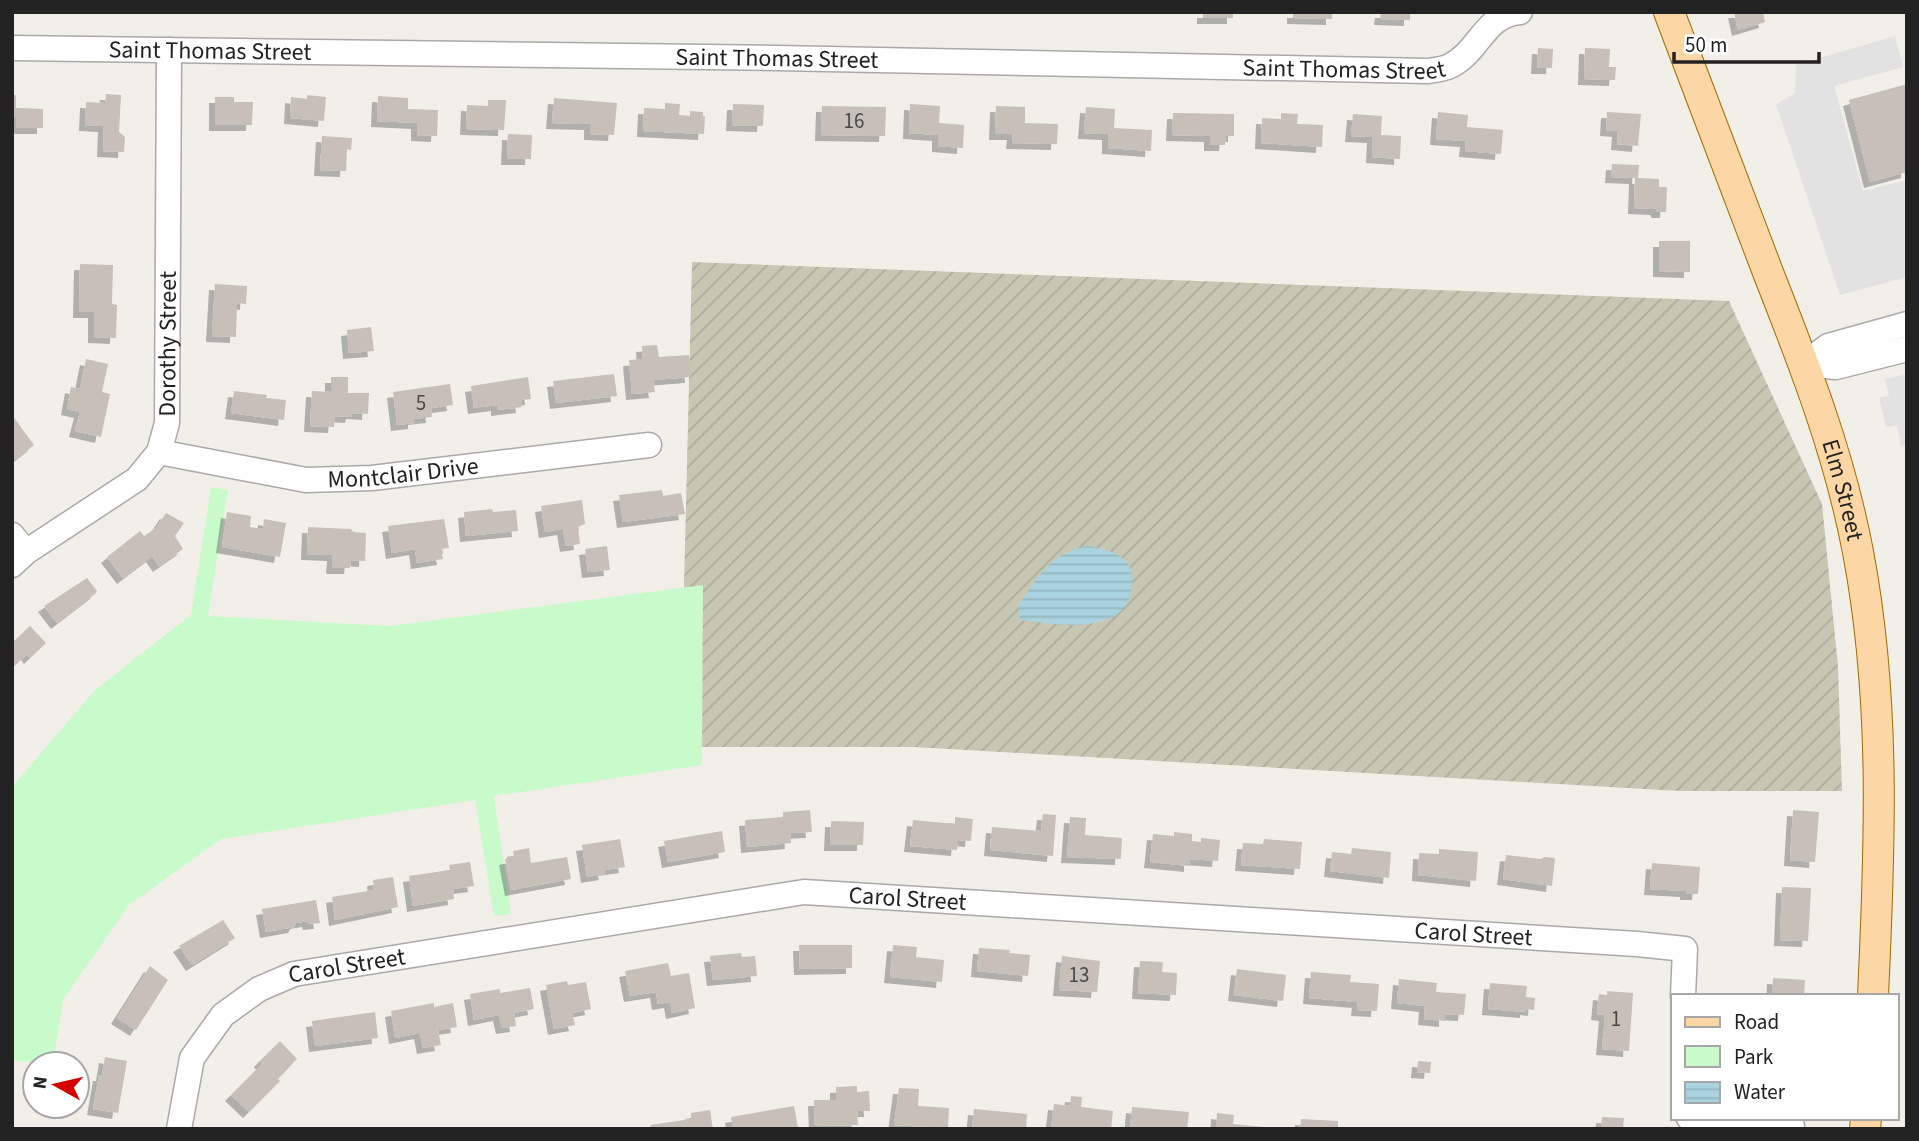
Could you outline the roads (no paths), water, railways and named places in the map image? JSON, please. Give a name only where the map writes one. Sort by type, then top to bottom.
[{"type":"main road","name":"Elm Street","points":[[1669,12],[1821,409],[1847,497],[1862,572],[1877,696],[1880,792],[1873,994]]},
{"type":"street","name":"Saint Thomas Street","points":[[12,48],[777,58],[1428,71],[1450,67],[1472,50],[1494,20],[1508,13],[1520,12]]},
{"type":"street","name":"Dorothy Street","points":[[17,551],[137,479],[159,452],[167,423],[169,50]]},
{"type":"street","points":[[1804,364],[1828,346],[1907,324]]},
{"type":"street","points":[[1804,364],[1836,367],[1907,349]]},
{"type":"street","name":"Montclair Drive","points":[[159,452],[306,480],[372,478],[649,445]]},
{"type":"street","name":"Carol Street","points":[[179,1129],[192,1058],[223,1015],[259,989],[294,974],[804,892],[1685,949],[1683,994]]},
{"type":"street","points":[[1715,1120],[1792,1126]]},
{"type":"water","points":[[1087,546],[1115,554],[1128,564],[1132,571],[1129,600],[1122,610],[1112,617],[1090,624],[1067,625],[1020,620],[1018,606],[1046,568],[1062,555]]}]
